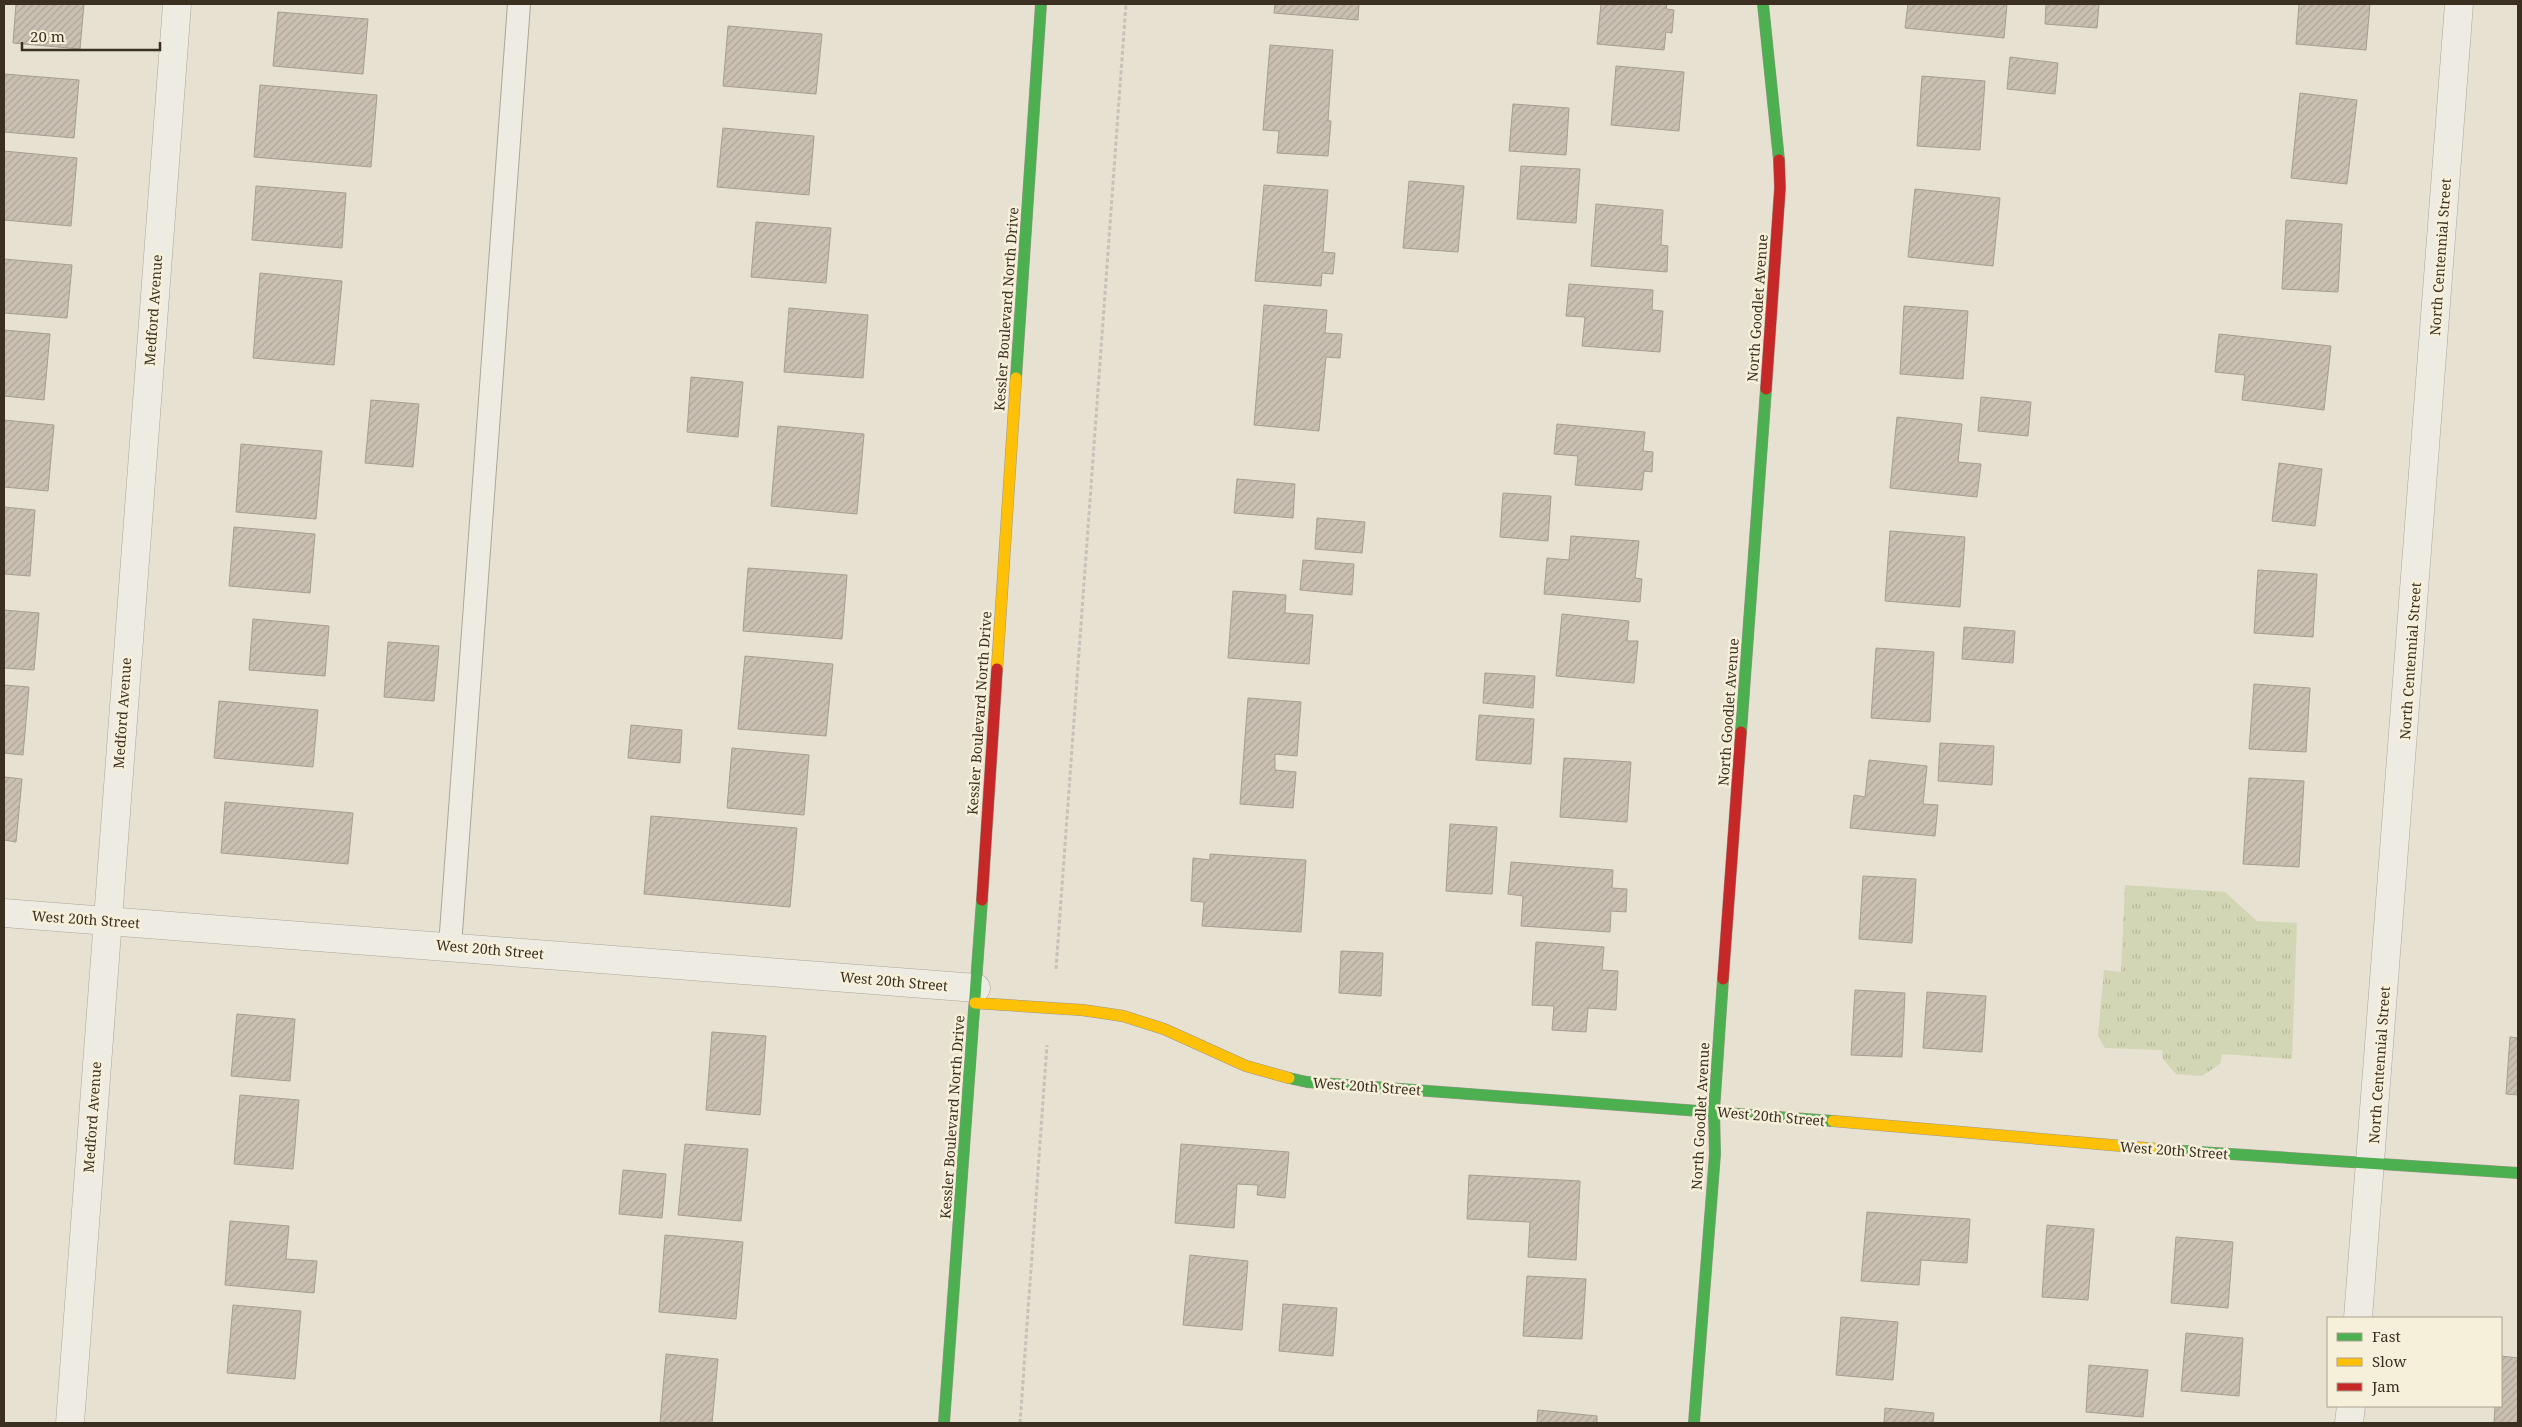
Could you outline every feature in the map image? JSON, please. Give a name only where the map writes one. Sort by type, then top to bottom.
[{"type":"street","name":"Medford Avenue","points":[[70,1423],[106,921],[177,4]]},
{"type":"street","name":"Kessler Boulevard North Drive","points":[[944,1423],[976,996],[1041,4]]},
{"type":"street","name":"North Goodlet Avenue","points":[[1694,1423],[1715,1154],[1714,1111],[1780,188],[1778,140],[1767,63],[1762,4]]},
{"type":"street","name":"North Centennial Street","points":[[2358,1317],[2460,4]]},
{"type":"street","name":"West 20th Street","points":[[4,913],[450,946],[976,996],[1050,1009],[1098,1013],[1141,1021],[1172,1032],[1227,1059],[1274,1075],[1307,1082],[1714,1111],[2102,1145],[2518,1174]]},
{"type":"street","points":[[2349,1423],[2351,1407]]},
{"type":"lane","points":[[450,946],[519,4]]},
{"type":"path","points":[[1020,1423],[1050,1009],[1059,951],[1126,4]]},
{"type":"green space","points":[[2125,885],[2225,892],[2257,921],[2297,923],[2292,1059],[2222,1054],[2220,1064],[2202,1076],[2176,1074],[2163,1059],[2162,1050],[2105,1048],[2098,1036],[2104,970],[2121,972]]},
{"type":"building","points":[[16,4],[84,4],[80,49],[13,43]]},
{"type":"building","points":[[1275,4],[1359,4],[1358,20],[1274,13]]},
{"type":"building","points":[[1601,4],[1667,4],[1666,9],[1674,10],[1672,33],[1666,32],[1664,50],[1597,44]]},
{"type":"building","points":[[1908,4],[2007,4],[2004,38],[1905,28]]},
{"type":"building","points":[[2046,4],[2099,4],[2097,28],[2045,24]]},
{"type":"building","points":[[2299,4],[2370,4],[2366,50],[2296,44]]},
{"type":"building","points":[[278,12],[368,19],[363,74],[273,66]]},
{"type":"building","points":[[728,26],[822,34],[816,94],[723,86]]},
{"type":"building","points":[[1270,45],[1333,50],[1328,121],[1331,121],[1328,156],[1277,153],[1279,131],[1263,130]]},
{"type":"building","points":[[2010,57],[2058,63],[2055,94],[2007,89]]},
{"type":"building","points":[[1616,66],[1684,72],[1679,131],[1611,125]]},
{"type":"building","points":[[4,74],[79,80],[74,138],[4,132]]},
{"type":"building","points":[[1922,76],[1985,81],[1980,150],[1917,146]]},
{"type":"building","points":[[260,85],[377,95],[371,167],[254,157]]},
{"type":"building","points":[[2300,93],[2357,100],[2347,184],[2291,178]]},
{"type":"building","points":[[1513,104],[1569,108],[1566,155],[1509,151]]},
{"type":"building","points":[[723,128],[814,136],[809,195],[717,187]]},
{"type":"building","points":[[4,151],[77,158],[71,226],[4,220]]},
{"type":"building","points":[[1521,166],[1580,169],[1576,223],[1517,219]]},
{"type":"building","points":[[1409,181],[1464,186],[1458,252],[1403,248]]},
{"type":"building","points":[[1264,185],[1328,190],[1323,252],[1335,253],[1333,274],[1322,273],[1321,286],[1255,281]]},
{"type":"building","points":[[256,186],[346,193],[342,248],[252,240]]},
{"type":"building","points":[[1915,189],[2000,198],[1993,266],[1908,257]]},
{"type":"building","points":[[1596,204],[1663,210],[1661,245],[1668,246],[1667,272],[1591,266]]},
{"type":"building","points":[[2286,220],[2342,224],[2338,292],[2282,289]]},
{"type":"building","points":[[756,222],[831,228],[826,283],[751,277]]},
{"type":"building","points":[[4,259],[72,265],[67,318],[4,313]]},
{"type":"building","points":[[260,273],[342,281],[334,365],[253,358]]},
{"type":"building","points":[[1569,284],[1653,290],[1652,310],[1663,311],[1660,352],[1582,346],[1585,317],[1566,316]]},
{"type":"building","points":[[1264,305],[1327,310],[1325,333],[1342,334],[1340,358],[1326,357],[1319,431],[1254,425]]},
{"type":"building","points":[[1904,306],[1968,311],[1963,379],[1900,374]]},
{"type":"building","points":[[789,308],[868,315],[863,378],[784,372]]},
{"type":"building","points":[[4,330],[50,334],[44,400],[4,396]]},
{"type":"building","points":[[2219,334],[2331,346],[2324,410],[2242,400],[2245,375],[2215,372]]},
{"type":"building","points":[[691,377],[743,382],[738,437],[687,432]]},
{"type":"building","points":[[1981,397],[2031,402],[2028,436],[1978,431]]},
{"type":"building","points":[[371,400],[419,404],[413,467],[365,463]]},
{"type":"building","points":[[1897,417],[1962,424],[1958,462],[1981,464],[1977,497],[1890,488]]},
{"type":"building","points":[[4,420],[54,425],[48,491],[4,487]]},
{"type":"building","points":[[1557,424],[1645,432],[1643,451],[1653,452],[1652,472],[1644,471],[1642,490],[1575,485],[1578,456],[1554,454]]},
{"type":"building","points":[[778,426],[864,434],[857,514],[771,506]]},
{"type":"building","points":[[241,444],[322,451],[316,519],[236,512]]},
{"type":"building","points":[[2279,463],[2322,469],[2315,526],[2272,521]]},
{"type":"building","points":[[1237,479],[1295,484],[1293,518],[1234,513]]},
{"type":"building","points":[[1503,493],[1551,496],[1548,541],[1500,537]]},
{"type":"building","points":[[4,507],[35,510],[30,576],[4,574]]},
{"type":"building","points":[[1317,518],[1365,522],[1362,553],[1315,549]]},
{"type":"building","points":[[234,527],[315,534],[310,593],[229,586]]},
{"type":"building","points":[[1890,531],[1965,537],[1960,607],[1885,601]]},
{"type":"building","points":[[1571,536],[1639,541],[1635,578],[1642,579],[1640,602],[1544,594],[1547,558],[1569,560]]},
{"type":"building","points":[[1303,560],[1354,564],[1352,595],[1300,590]]},
{"type":"building","points":[[748,568],[847,575],[842,639],[743,631]]},
{"type":"building","points":[[2258,570],[2317,574],[2313,637],[2254,633]]},
{"type":"building","points":[[1233,591],[1286,595],[1285,613],[1313,615],[1309,664],[1228,658]]},
{"type":"building","points":[[4,610],[39,613],[34,670],[4,668]]},
{"type":"building","points":[[1562,614],[1629,621],[1627,641],[1638,641],[1634,683],[1556,676]]},
{"type":"building","points":[[253,619],[329,626],[325,676],[249,670]]},
{"type":"building","points":[[1964,627],[2015,631],[2013,663],[1962,659]]},
{"type":"building","points":[[388,642],[439,646],[434,701],[384,697]]},
{"type":"building","points":[[1876,648],[1934,652],[1930,722],[1871,718]]},
{"type":"building","points":[[745,656],[833,664],[826,736],[738,729]]},
{"type":"building","points":[[1485,673],[1535,676],[1533,708],[1483,703]]},
{"type":"building","points":[[2254,684],[2310,688],[2306,752],[2249,749]]},
{"type":"building","points":[[4,685],[29,687],[23,755],[4,753]]},
{"type":"building","points":[[1248,698],[1301,702],[1297,756],[1275,754],[1275,770],[1296,772],[1293,808],[1240,804]]},
{"type":"building","points":[[219,701],[318,710],[313,767],[214,758]]},
{"type":"building","points":[[1479,715],[1534,719],[1531,764],[1476,760]]},
{"type":"building","points":[[631,725],[682,730],[680,763],[628,758]]},
{"type":"building","points":[[1940,743],[1994,746],[1992,785],[1938,781]]},
{"type":"building","points":[[732,748],[809,755],[804,815],[727,808]]},
{"type":"building","points":[[1564,758],[1631,762],[1627,822],[1560,817]]},
{"type":"building","points":[[1869,760],[1927,766],[1923,804],[1938,805],[1935,836],[1850,828],[1854,795],[1865,797]]},
{"type":"building","points":[[4,777],[22,779],[16,842],[4,840]]},
{"type":"building","points":[[2249,778],[2304,781],[2299,867],[2243,864]]},
{"type":"building","points":[[225,802],[353,813],[348,864],[221,853]]},
{"type":"building","points":[[651,816],[797,828],[790,907],[644,894]]},
{"type":"building","points":[[1450,824],[1497,827],[1492,894],[1446,891]]},
{"type":"building","points":[[1210,854],[1306,860],[1301,932],[1202,926],[1204,902],[1191,901],[1193,858],[1210,860]]},
{"type":"building","points":[[1511,862],[1613,870],[1612,888],[1627,889],[1626,912],[1611,911],[1610,932],[1521,926],[1523,896],[1508,894]]},
{"type":"building","points":[[1863,876],[1916,879],[1912,943],[1859,939]]},
{"type":"building","points":[[1536,942],[1604,947],[1602,970],[1618,971],[1616,1010],[1588,1008],[1586,1032],[1552,1030],[1554,1006],[1532,1005]]},
{"type":"building","points":[[1341,951],[1383,953],[1381,996],[1339,993]]},
{"type":"building","points":[[1855,990],[1905,993],[1902,1057],[1851,1055]]},
{"type":"building","points":[[1927,992],[1986,996],[1982,1052],[1923,1048]]},
{"type":"building","points":[[237,1014],[295,1019],[290,1081],[231,1076]]},
{"type":"building","points":[[712,1032],[766,1036],[760,1115],[706,1110]]},
{"type":"building","points":[[2510,1037],[2518,1038],[2518,1095],[2506,1094]]},
{"type":"building","points":[[240,1095],[299,1100],[293,1169],[234,1164]]},
{"type":"building","points":[[685,1144],[748,1149],[741,1221],[678,1215]]},
{"type":"building","points":[[1181,1144],[1289,1152],[1285,1198],[1257,1195],[1258,1185],[1237,1184],[1234,1228],[1175,1223]]},
{"type":"building","points":[[623,1170],[666,1174],[662,1218],[619,1214]]},
{"type":"building","points":[[1469,1175],[1580,1181],[1576,1260],[1528,1257],[1530,1222],[1467,1219]]},
{"type":"building","points":[[1867,1212],[1970,1219],[1967,1263],[1921,1260],[1919,1285],[1861,1281]]},
{"type":"building","points":[[230,1221],[289,1226],[286,1259],[317,1261],[314,1293],[225,1285]]},
{"type":"building","points":[[2047,1225],[2094,1229],[2088,1300],[2042,1297]]},
{"type":"building","points":[[665,1235],[743,1242],[736,1319],[659,1312]]},
{"type":"building","points":[[2176,1237],[2233,1242],[2228,1308],[2171,1303]]},
{"type":"building","points":[[1190,1255],[1248,1261],[1242,1330],[1183,1325]]},
{"type":"building","points":[[1527,1276],[1586,1279],[1582,1339],[1523,1336]]},
{"type":"building","points":[[1283,1304],[1337,1308],[1333,1356],[1279,1351]]},
{"type":"building","points":[[233,1305],[301,1311],[295,1379],[227,1373]]},
{"type":"building","points":[[1841,1317],[1898,1322],[1893,1380],[1836,1375]]},
{"type":"building","points":[[2186,1333],[2243,1338],[2239,1396],[2181,1391]]},
{"type":"building","points":[[666,1354],[718,1359],[712,1423],[660,1423]]},
{"type":"building","points":[[2502,1356],[2518,1358],[2518,1423],[2494,1423],[2495,1407],[2502,1407]]},
{"type":"building","points":[[2089,1365],[2148,1370],[2143,1417],[2086,1412]]},
{"type":"building","points":[[1885,1408],[1934,1413],[1933,1423],[1884,1423]]},
{"type":"building","points":[[1538,1410],[1597,1416],[1597,1423],[1537,1423]]},
{"type":"traffic: fast","points":[[1016,378],[1041,4]]},
{"type":"traffic: fast","points":[[1763,4],[1779,160]]},
{"type":"traffic: fast","points":[[1741,732],[1766,389]]},
{"type":"traffic: fast","points":[[944,1423],[982,900]]},
{"type":"traffic: fast","points":[[1694,1423],[1715,1154],[1714,1111],[1723,979]]},
{"type":"traffic: fast","points":[[1289,1078],[1307,1082],[1833,1121]]},
{"type":"traffic: fast","points":[[2169,1150],[2518,1173]]},
{"type":"traffic: slow","points":[[997,669],[1016,378]]},
{"type":"traffic: slow","points":[[975,1003],[1082,1010],[1123,1016],[1164,1029],[1246,1066],[1289,1078]]},
{"type":"traffic: slow","points":[[1833,1121],[2169,1150]]},
{"type":"traffic: jam","points":[[1766,389],[1780,188],[1779,160]]},
{"type":"traffic: jam","points":[[982,900],[997,669]]},
{"type":"traffic: jam","points":[[1723,979],[1741,732]]}]
